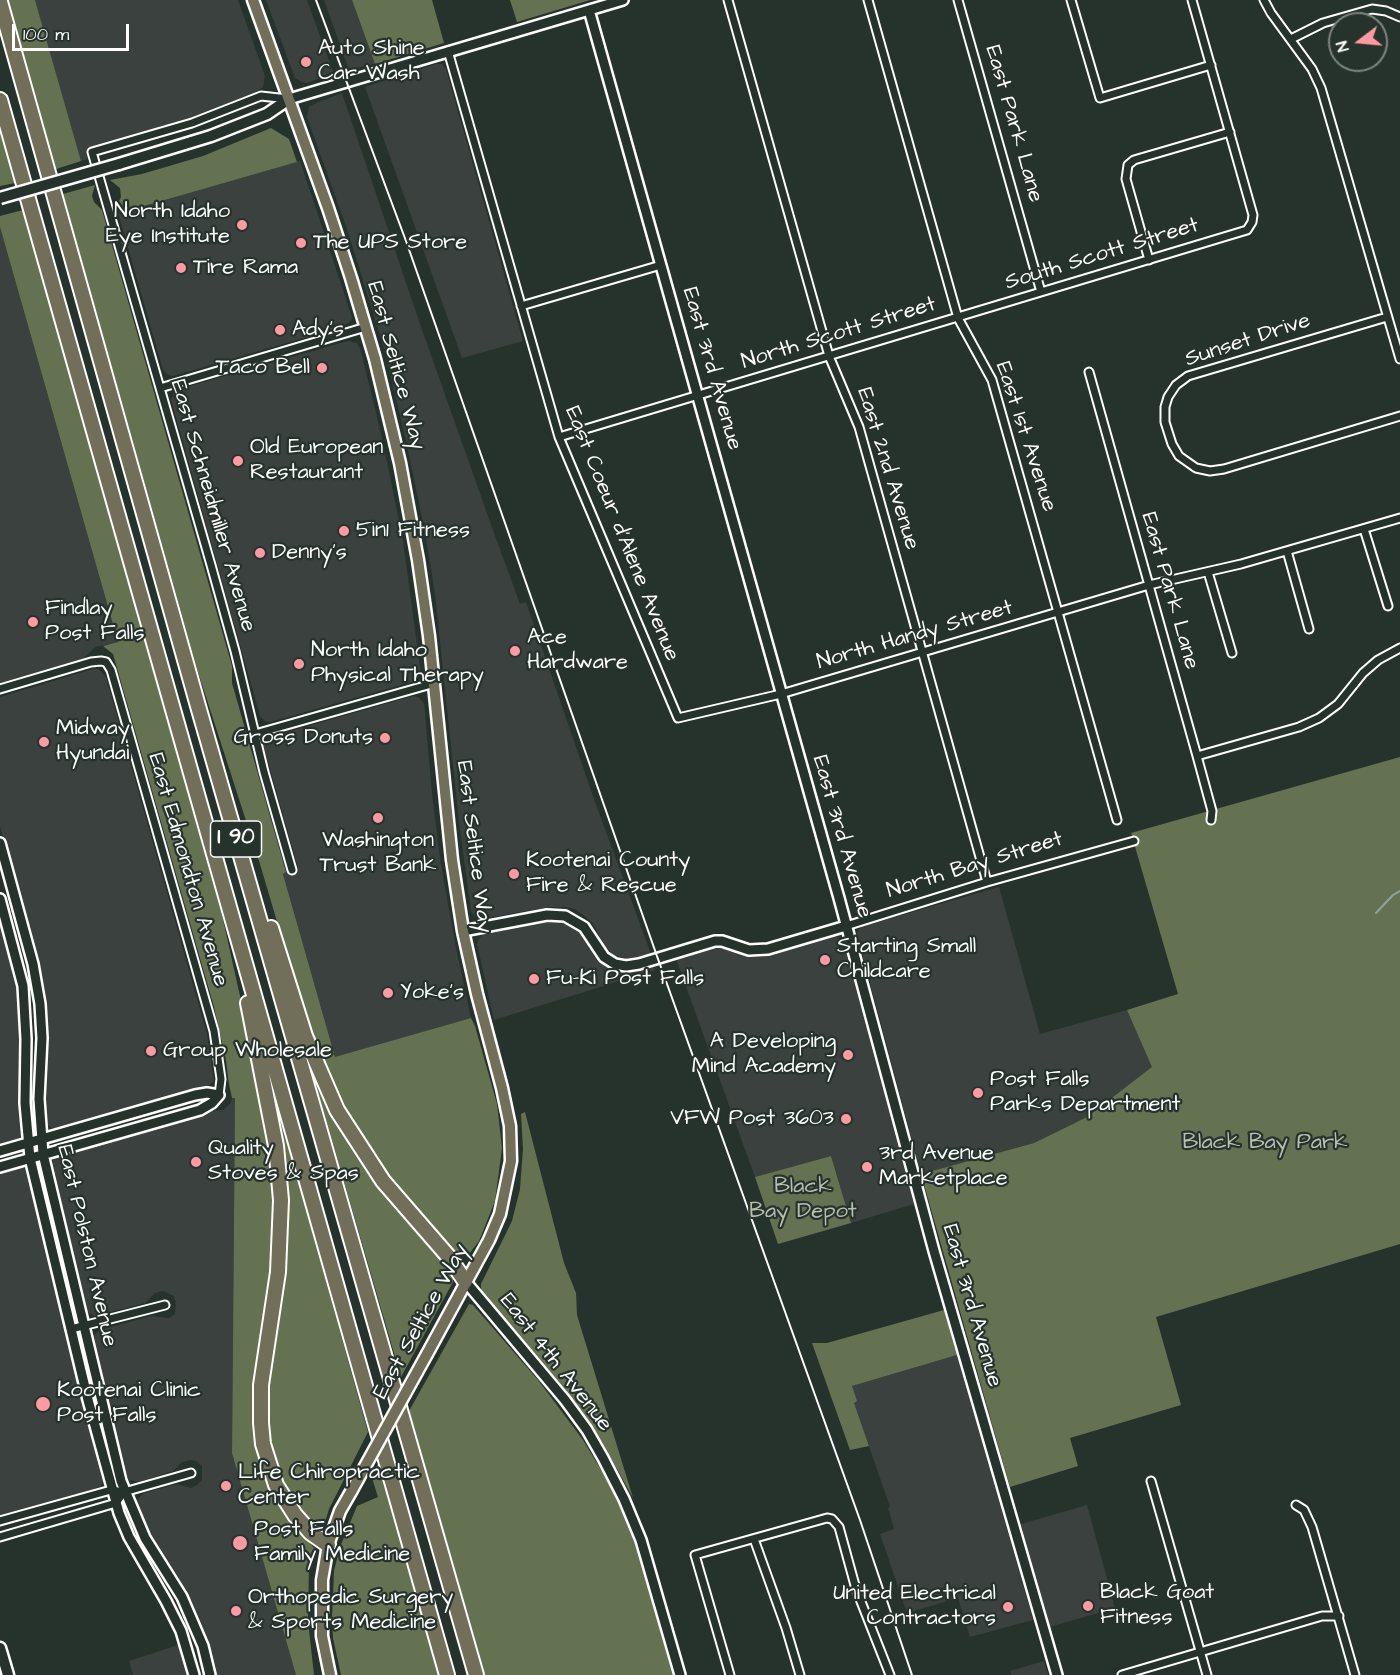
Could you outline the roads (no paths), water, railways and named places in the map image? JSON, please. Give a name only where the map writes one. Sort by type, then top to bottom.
[{"type":"highway","name":"I 90","points":[[0,2],[198,706],[476,1675]]},
{"type":"highway","name":"I 90","points":[[0,100],[447,1675]]},
{"type":"highway","points":[[198,706],[245,842],[305,1036],[325,1086],[348,1128],[377,1173],[416,1222],[448,1256],[465,1281]]},
{"type":"highway","points":[[224,889],[270,1107],[280,1178],[280,1244],[261,1385],[263,1444],[276,1485],[295,1515],[311,1533],[328,1545]]},
{"type":"main road","name":"East Seltice Way","points":[[254,0],[332,218],[366,327],[396,444],[422,581],[435,683],[447,823],[463,931],[502,1088],[511,1144],[508,1183],[500,1214],[489,1240],[340,1511],[328,1545],[321,1605],[322,1636],[330,1675]]},
{"type":"main road","points":[[0,198],[211,136],[267,114],[289,99]]},
{"type":"main road","points":[[0,1648],[8,1675]]},
{"type":"street","points":[[289,99],[623,0]]},
{"type":"street","name":"East 2nd Avenue","points":[[728,0],[829,356],[859,427],[987,882]]},
{"type":"street","name":"East 1st Avenue","points":[[868,0],[958,318],[992,380],[1117,820]]},
{"type":"street","name":"East Park Lane","points":[[958,0],[1041,292]]},
{"type":"street","points":[[1071,0],[1100,98],[1211,65]]},
{"type":"street","points":[[1149,260],[1126,179],[1128,165],[1134,160],[1230,132],[1192,0]]},
{"type":"street","points":[[1264,0],[1312,69],[1321,88],[1400,359]]},
{"type":"street","points":[[1291,39],[1323,23],[1372,9],[1386,10],[1400,17]]},
{"type":"street","name":"East 3rd Avenue","points":[[589,10],[937,1259],[1057,1675]]},
{"type":"street","name":"East Coeur d'Alene Avenue","points":[[448,51],[559,437],[678,718],[781,694]]},
{"type":"street","name":"East Schneidmiller Avenue","points":[[289,99],[261,96],[192,123],[92,152],[235,651],[292,870]]},
{"type":"street","name":"South Scott Street","points":[[958,318],[1247,230],[1253,215],[1230,132]]},
{"type":"street","points":[[521,306],[661,265]]},
{"type":"street","name":"Sunset Drive","points":[[1387,317],[1188,376],[1168,397],[1165,422],[1172,444],[1179,456],[1196,468],[1210,471],[1224,469],[1400,416]]},
{"type":"street","name":"North Scott Street","points":[[559,437],[958,318]]},
{"type":"street","points":[[160,388],[366,327]]},
{"type":"street","name":"East Park Lane","points":[[1089,372],[1212,811],[1211,820]]},
{"type":"street","name":"North Handy Street","points":[[781,694],[1149,585],[1287,551],[1400,518]]},
{"type":"street","points":[[1364,529],[1388,606]]},
{"type":"street","points":[[1287,551],[1309,629]]},
{"type":"street","points":[[1208,572],[1232,653]]},
{"type":"street","points":[[1197,756],[1299,727],[1319,718],[1338,704],[1363,673],[1378,660],[1399,649]]},
{"type":"street","name":"East Edmondton Avenue","points":[[0,689],[91,662],[106,662],[111,670],[214,1031],[221,1079],[219,1095]]},
{"type":"street","points":[[255,734],[435,683]]},
{"type":"street","name":"North Bay Street","points":[[463,931],[548,915],[565,916],[584,927],[604,957],[615,964],[626,966],[714,941],[722,941],[749,950],[768,949],[987,882],[1134,841]]},
{"type":"street","name":"East Polston Avenue","points":[[0,843],[33,964],[40,1004],[42,1038],[39,1099],[43,1154],[124,1492],[146,1538],[182,1597],[203,1646],[210,1675]]},
{"type":"street","name":"East Polston Avenue","points":[[0,899],[23,987],[26,1039],[25,1103],[30,1158],[111,1490],[129,1538],[181,1631],[194,1675]]},
{"type":"street","points":[[0,1151],[195,1095],[207,1093],[219,1095]]},
{"type":"street","points":[[0,1167],[200,1110],[212,1103],[219,1095]]},
{"type":"street","name":"East 4th Avenue","points":[[465,1281],[565,1400],[587,1430],[608,1466],[641,1540],[680,1675]]},
{"type":"street","points":[[71,1329],[165,1305]]},
{"type":"street","points":[[0,1521],[111,1490],[124,1492],[191,1473]]},
{"type":"street","points":[[1151,1481],[1207,1675]]},
{"type":"street","points":[[0,1537],[116,1503],[124,1492]]},
{"type":"street","points":[[1296,1505],[1304,1510],[1310,1522],[1355,1675]]},
{"type":"street","points":[[730,1675],[695,1555],[827,1518],[837,1523],[859,1597],[890,1675]]},
{"type":"street","points":[[754,1539],[800,1675]]},
{"type":"street","points":[[1122,1675],[1322,1616],[1339,1616]]},
{"type":"waterway","points":[[1376,913],[1400,891]]},
{"type":"railway","points":[[316,0],[406,241],[658,959],[860,1520],[912,1675]]},
{"type":"place","name":"Auto Shine Car Wash","points":[[306,62]]},
{"type":"place","name":"North Idaho Eye Institute","points":[[242,225]]},
{"type":"place","name":"The UPS Store","points":[[301,243]]},
{"type":"place","name":"Tire Rama","points":[[181,268]]},
{"type":"place","name":"Ady's","points":[[280,330]]},
{"type":"place","name":"Taco Bell","points":[[322,368]]},
{"type":"place","name":"Old European Restaurant","points":[[238,461]]},
{"type":"place","name":"5in1 Fitness","points":[[344,531]]},
{"type":"place","name":"Denny's","points":[[260,553]]},
{"type":"place","name":"Findlay Post Falls","points":[[33,622]]},
{"type":"place","name":"Ace Hardware","points":[[515,651]]},
{"type":"place","name":"North Idaho Physical Therapy","points":[[299,664]]},
{"type":"place","name":"Gross Donuts","points":[[385,738]]},
{"type":"place","name":"Midway Hyundai","points":[[44,742]]},
{"type":"place","name":"Washington Trust Bank","points":[[378,818]]},
{"type":"place","name":"Kootenai County Fire & Rescue","points":[[514,874]]},
{"type":"place","name":"Starting Small Childcare","points":[[825,960]]},
{"type":"place","name":"Fu-Ki Post Falls","points":[[534,979]]},
{"type":"place","name":"Yoke's","points":[[388,993]]},
{"type":"place","name":"Group Wholesale","points":[[151,1051]]},
{"type":"place","name":"A Developing Mind Academy","points":[[848,1055]]},
{"type":"place","name":"Post Falls Parks Department","points":[[978,1093]]},
{"type":"place","name":"VFW Post 3603","points":[[846,1119]]},
{"type":"place","name":"Quality Stoves & Spas","points":[[196,1162]]},
{"type":"place","name":"3rd Avenue Marketplace","points":[[867,1167]]},
{"type":"place","name":"Kootenai Clinic Post Falls","points":[[43,1404]]},
{"type":"place","name":"Life Chiropractic Center","points":[[226,1486]]},
{"type":"place","name":"Post Falls Family Medicine","points":[[240,1543]]},
{"type":"place","name":"Black Goat Fitness","points":[[1088,1606]]},
{"type":"place","name":"United Electrical Contractors","points":[[1008,1607]]},
{"type":"place","name":"Orthopedic Surgery & Sports Medicine","points":[[236,1611]]},
{"type":"park label","name":"Black Bay Park","points":[[1265,1143]]},
{"type":"park label","name":"Black Bay Depot","points":[[803,1200]]}]
